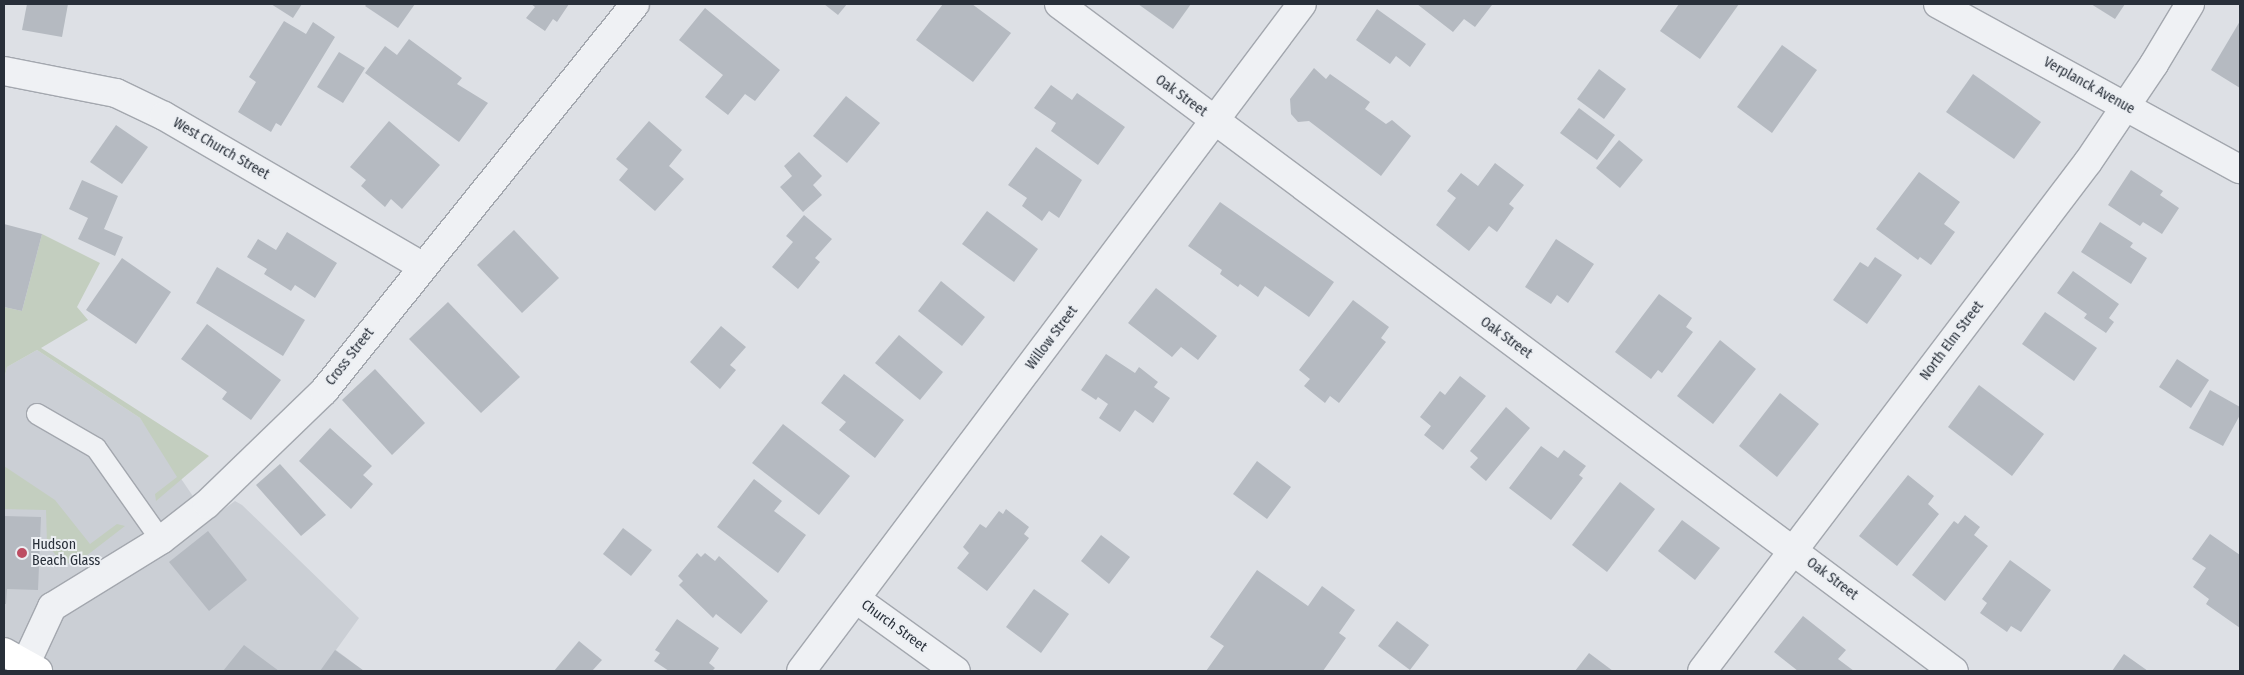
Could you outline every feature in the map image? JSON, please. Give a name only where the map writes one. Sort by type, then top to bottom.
[{"type":"street","name":"Cross Street","points":[[23,662],[52,607],[161,540],[207,504],[324,391],[422,266],[635,4]]},
{"type":"street","name":"Oak Street","points":[[1059,4],[1954,671]]},
{"type":"street","name":"Willow Street","points":[[801,671],[1302,4]]},
{"type":"street","name":"Verplanck Avenue","points":[[1938,4],[2240,169]]},
{"type":"street","name":"North Elm Street","points":[[1702,671],[2088,162],[2126,106],[2190,4]]},
{"type":"street","name":"West Church Street","points":[[4,71],[124,97],[164,116],[422,266]]},
{"type":"street","name":"Church Street","points":[[856,598],[956,671]]},
{"type":"lane","points":[[38,414],[96,448],[161,540]]},
{"type":"shaded area","points":[[37,350],[140,418],[209,520],[235,501],[242,505],[359,618],[336,650],[364,671],[4,671],[4,380],[7,367]]},
{"type":"green space","points":[[42,234],[100,263],[77,307],[88,320],[41,348],[209,456],[156,501],[155,494],[177,477],[140,418],[37,350],[7,367],[4,380],[4,307],[22,311]]},
{"type":"green space","points":[[4,466],[55,500],[90,544],[117,524],[125,526],[77,563],[62,563],[47,544],[46,510],[4,509]]},
{"type":"building","points":[[27,4],[68,4],[62,37],[22,30]]},
{"type":"building","points":[[271,4],[302,4],[293,18]]},
{"type":"building","points":[[367,4],[415,4],[398,28],[365,6]]},
{"type":"building","points":[[531,4],[569,4],[557,22],[553,19],[545,31],[526,18],[535,7]]},
{"type":"building","points":[[824,4],[847,4],[838,15]]},
{"type":"building","points":[[943,4],[972,4],[1011,33],[973,82],[916,40]]},
{"type":"building","points":[[1138,4],[1191,4],[1173,29]]},
{"type":"building","points":[[1417,4],[1492,5],[1475,27],[1464,19],[1453,32]]},
{"type":"building","points":[[1679,4],[1739,4],[1700,59],[1660,31]]},
{"type":"building","points":[[2091,4],[2125,4],[2115,19]]},
{"type":"building","points":[[705,8],[780,70],[755,101],[745,94],[728,115],[705,97],[723,75],[679,40]]},
{"type":"building","points":[[1377,9],[1426,44],[1410,67],[1396,56],[1390,64],[1356,40]]},
{"type":"building","points":[[284,21],[306,34],[313,22],[335,37],[281,126],[276,123],[271,132],[238,112],[256,82],[249,77]]},
{"type":"building","points":[[2240,21],[2240,88],[2211,70]]},
{"type":"building","points":[[409,39],[462,78],[457,84],[488,103],[459,142],[365,73],[385,46],[397,55]]},
{"type":"building","points":[[1782,45],[1817,70],[1772,133],[1737,107]]},
{"type":"building","points":[[339,52],[365,68],[343,103],[317,87]]},
{"type":"building","points":[[1314,68],[1326,79],[1330,74],[1370,102],[1365,109],[1386,124],[1392,120],[1411,136],[1381,176],[1309,121],[1298,122],[1291,114],[1290,99]]},
{"type":"building","points":[[1599,69],[1626,89],[1604,119],[1577,99]]},
{"type":"building","points":[[1973,74],[2041,122],[2014,159],[1946,112]]},
{"type":"building","points":[[1051,85],[1072,100],[1077,93],[1125,127],[1098,165],[1051,131],[1056,123],[1034,108]]},
{"type":"building","points":[[846,96],[880,123],[847,163],[813,136]]},
{"type":"building","points":[[1579,108],[1615,135],[1597,160],[1560,133]]},
{"type":"building","points":[[389,121],[440,165],[402,209],[391,199],[385,207],[361,186],[366,180],[350,167]]},
{"type":"building","points":[[649,121],[682,150],[669,166],[684,179],[655,211],[619,180],[628,169],[616,159]]},
{"type":"building","points":[[116,125],[148,147],[122,184],[90,162]]},
{"type":"building","points":[[1619,140],[1643,160],[1620,188],[1596,168]]},
{"type":"building","points":[[1036,147],[1082,180],[1059,218],[1049,211],[1042,221],[1022,206],[1027,198],[1008,185]]},
{"type":"building","points":[[799,152],[822,176],[813,185],[822,195],[803,212],[780,187],[792,176],[784,166]]},
{"type":"building","points":[[1495,163],[1524,185],[1509,204],[1514,208],[1497,232],[1489,226],[1469,251],[1436,225],[1456,198],[1447,191],[1461,173],[1478,186]]},
{"type":"building","points":[[2131,170],[2163,191],[2160,195],[2179,208],[2162,234],[2143,222],[2140,226],[2108,205]]},
{"type":"building","points":[[1919,172],[1960,202],[1944,224],[1955,232],[1931,265],[1920,257],[1918,260],[1876,229]]},
{"type":"building","points":[[82,180],[118,196],[104,229],[123,237],[115,256],[78,239],[88,218],[69,209]]},
{"type":"building","points":[[1220,202],[1334,282],[1309,317],[1265,286],[1258,297],[1240,284],[1238,287],[1220,274],[1222,270],[1188,246]]},
{"type":"building","points":[[987,211],[1038,249],[1014,282],[962,244]]},
{"type":"building","points":[[804,215],[832,239],[815,258],[820,262],[798,289],[772,267],[793,242],[786,236]]},
{"type":"building","points":[[2100,222],[2133,243],[2130,247],[2147,258],[2131,284],[2081,252]]},
{"type":"building","points":[[4,224],[42,234],[22,311],[4,307]]},
{"type":"building","points":[[514,230],[559,278],[522,313],[477,265]]},
{"type":"building","points":[[287,232],[337,263],[315,298],[295,285],[291,291],[264,274],[267,269],[247,257],[258,239],[276,250]]},
{"type":"building","points":[[1556,239],[1594,264],[1568,303],[1557,295],[1551,304],[1525,287]]},
{"type":"building","points":[[1875,257],[1902,275],[1867,324],[1833,300],[1860,262],[1868,267]]},
{"type":"building","points":[[122,258],[171,292],[136,344],[86,310]]},
{"type":"building","points":[[217,267],[305,320],[283,356],[196,303]]},
{"type":"building","points":[[2073,271],[2119,304],[2109,318],[2114,322],[2106,333],[2084,318],[2087,314],[2057,293]]},
{"type":"building","points":[[941,281],[985,317],[962,346],[918,311]]},
{"type":"building","points":[[1156,288],[1217,336],[1198,360],[1181,347],[1172,357],[1128,323]]},
{"type":"building","points":[[1659,294],[1692,318],[1686,327],[1693,332],[1662,373],[1658,370],[1651,379],[1615,352]]},
{"type":"building","points":[[1353,300],[1389,327],[1381,338],[1386,342],[1339,403],[1330,396],[1325,403],[1304,386],[1310,379],[1299,370]]},
{"type":"building","points":[[448,302],[520,377],[481,413],[409,339]]},
{"type":"building","points":[[2045,312],[2097,348],[2074,381],[2022,344]]},
{"type":"building","points":[[207,324],[281,380],[251,420],[222,399],[227,392],[181,359]]},
{"type":"building","points":[[721,326],[746,347],[730,365],[736,370],[720,389],[690,362]]},
{"type":"building","points":[[899,335],[943,372],[920,400],[875,363]]},
{"type":"building","points":[[1720,340],[1756,369],[1713,424],[1677,396]]},
{"type":"building","points":[[1106,354],[1135,373],[1139,367],[1158,382],[1154,387],[1170,398],[1153,423],[1135,410],[1120,432],[1099,418],[1108,404],[1098,397],[1096,400],[1081,390]]},
{"type":"building","points":[[2177,359],[2209,380],[2191,408],[2159,387]]},
{"type":"building","points":[[375,369],[425,423],[392,455],[342,400]]},
{"type":"building","points":[[844,374],[904,420],[875,458],[839,430],[846,422],[821,403]]},
{"type":"building","points":[[1460,376],[1486,396],[1443,450],[1424,435],[1431,426],[1420,417],[1440,391],[1445,395]]},
{"type":"building","points":[[1979,385],[2044,434],[2012,476],[1948,427]]},
{"type":"building","points":[[2210,390],[2240,407],[2240,415],[2223,446],[2189,428]]},
{"type":"building","points":[[1780,393],[1819,424],[1777,477],[1739,446]]},
{"type":"building","points":[[1506,407],[1530,428],[1486,481],[1470,467],[1478,458],[1470,451]]},
{"type":"building","points":[[783,424],[850,476],[819,515],[752,463]]},
{"type":"building","points":[[330,428],[372,466],[363,475],[373,484],[351,509],[299,461]]},
{"type":"building","points":[[1541,446],[1558,458],[1564,450],[1586,466],[1579,475],[1583,478],[1551,520],[1509,488]]},
{"type":"building","points":[[1257,461],[1291,487],[1267,519],[1233,494]]},
{"type":"building","points":[[280,464],[326,515],[301,536],[256,485]]},
{"type":"building","points":[[1908,475],[1934,496],[1928,504],[1939,514],[1897,566],[1859,536]]},
{"type":"building","points":[[754,479],[782,501],[774,511],[806,535],[778,573],[717,527]]},
{"type":"building","points":[[1620,482],[1655,509],[1607,572],[1572,545]]},
{"type":"building","points":[[1006,509],[1029,527],[1024,534],[1029,538],[987,591],[957,568],[969,553],[963,547],[980,524],[986,528],[999,511],[1003,514]]},
{"type":"building","points":[[1965,515],[1980,527],[1974,535],[1988,546],[1945,601],[1912,575],[1954,521],[1958,524]]},
{"type":"building","name":"Hudson Beach Glass","points":[[4,516],[41,517],[38,590],[7,589],[6,604],[4,604]]},
{"type":"building","points":[[1682,520],[1720,548],[1695,580],[1658,551]]},
{"type":"building","points":[[623,528],[652,550],[631,576],[603,554]]},
{"type":"building","points":[[208,531],[247,580],[209,611],[169,562]]},
{"type":"building","points":[[2210,534],[2240,555],[2240,628],[2206,604],[2209,599],[2193,587],[2206,568],[2192,559]]},
{"type":"building","points":[[1101,535],[1130,557],[1109,584],[1081,561]]},
{"type":"building","points":[[697,553],[701,557],[705,553],[715,561],[719,556],[768,601],[741,634],[716,614],[713,618],[679,585],[683,581],[678,576]]},
{"type":"building","points":[[2010,560],[2051,590],[2021,632],[2011,626],[2007,632],[1980,613],[1987,603],[1982,599]]},
{"type":"building","points":[[1257,570],[1308,606],[1322,586],[1355,610],[1339,633],[1346,638],[1323,671],[1206,671],[1224,646],[1210,637]]},
{"type":"building","points":[[1034,589],[1069,614],[1041,653],[1006,627]]},
{"type":"building","points":[[1803,616],[1846,650],[1838,659],[1854,671],[1798,671],[1774,652]]},
{"type":"building","points":[[677,619],[719,648],[709,663],[715,668],[712,671],[669,671],[654,661],[660,653],[655,650]]},
{"type":"building","points":[[1397,621],[1429,645],[1410,670],[1378,646]]},
{"type":"building","points":[[579,641],[602,660],[592,671],[554,671]]},
{"type":"building","points":[[244,645],[279,671],[223,671]]},
{"type":"building","points":[[335,650],[364,671],[320,671]]},
{"type":"building","points":[[1589,653],[1613,671],[1575,671]]},
{"type":"building","points":[[2124,654],[2148,671],[2112,671]]},
{"type":"place","name":"Hudson Beach Glass","points":[[22,553]]}]
